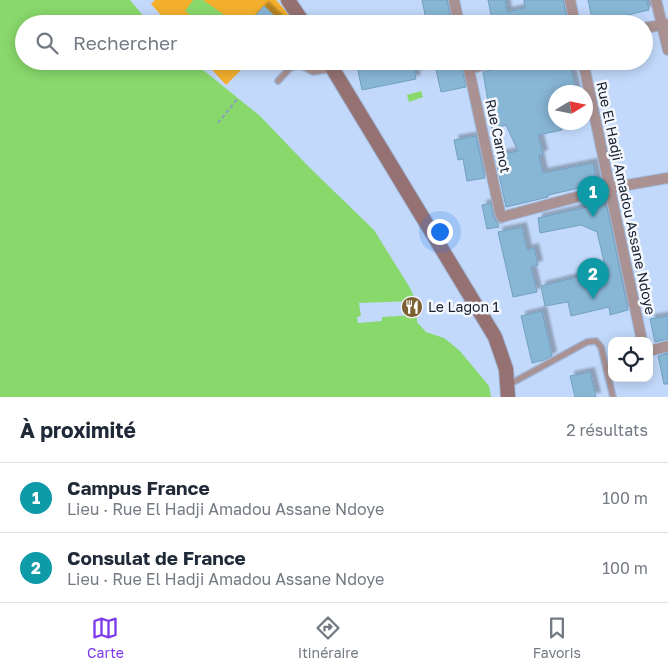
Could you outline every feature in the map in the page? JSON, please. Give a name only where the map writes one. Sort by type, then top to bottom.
[{"type":"street","points":[[288,0],[298,15]]},
{"type":"street","points":[[454,0],[457,15]]},
{"type":"street","points":[[570,0],[573,15]]},
{"type":"street","points":[[656,0],[665,25],[668,50]]},
{"type":"street","points":[[333,70],[495,336],[506,369],[507,391]]},
{"type":"street","name":"Rue Carnot","points":[[469,70],[502,217],[610,188]]},
{"type":"street","name":"Rue El Hadji Amadou Assane Ndoye","points":[[585,70],[641,337]]},
{"type":"street","points":[[610,188],[668,178]]},
{"type":"street","points":[[653,350],[668,346]]},
{"type":"lane","points":[[278,81],[287,70]]},
{"type":"lane","points":[[507,391],[587,342],[596,341],[601,347],[613,397]]},
{"type":"path","points":[[218,124],[238,98]]},
{"type":"shaded area","points":[[0,0],[130,0],[142,15],[15,15],[15,70],[203,70],[260,116],[374,230],[410,288],[416,301],[417,322],[426,332],[444,338],[460,351],[489,386],[491,397],[0,397]]},
{"type":"shaded area","points":[[155,0],[276,0],[289,15],[161,15],[151,4]]},
{"type":"shaded area","points":[[193,0],[203,0],[224,15],[190,15],[185,11]]},
{"type":"shaded area","points":[[212,70],[241,70],[226,85]]},
{"type":"shaded area","points":[[421,91],[423,97],[409,102],[407,95]]},
{"type":"pier","points":[[416,301],[416,315],[382,317],[382,321],[358,323],[357,317],[361,316],[359,303]]},
{"type":"building","points":[[422,0],[447,0],[450,15],[425,15]]},
{"type":"building","points":[[488,0],[505,0],[507,12],[525,8],[524,0],[563,0],[566,15],[491,15]]},
{"type":"building","points":[[588,0],[647,0],[649,10],[627,15],[591,15]]},
{"type":"building","points":[[264,6],[274,15],[256,15]]},
{"type":"building","points":[[358,70],[414,70],[416,79],[362,90]]},
{"type":"building","points":[[436,70],[462,70],[466,87],[441,92]]},
{"type":"building","points":[[490,70],[571,70],[574,85],[548,85],[548,130],[562,130],[538,135],[543,154],[539,156],[543,173],[593,163],[597,184],[506,207],[495,156],[518,151],[506,125],[492,129],[486,103],[488,102],[483,72]]},
{"type":"building","points":[[476,136],[485,178],[467,181],[463,159],[458,160],[454,140]]},
{"type":"building","points":[[491,203],[493,215],[499,227],[487,229],[482,205]]},
{"type":"building","points":[[601,204],[607,207],[628,310],[610,315],[609,307],[571,316],[568,302],[545,306],[541,286],[606,270],[597,232],[581,225],[540,233],[538,218]]},
{"type":"building","points":[[522,227],[527,250],[534,248],[538,265],[531,267],[537,292],[513,297],[498,232]]},
{"type":"building","points":[[542,311],[552,356],[532,363],[521,316]]},
{"type":"building","points":[[668,316],[668,339],[655,342],[650,319]]},
{"type":"building","points":[[668,353],[668,384],[664,384],[658,356]]},
{"type":"building","points":[[590,372],[596,397],[575,397],[570,376]]},
{"type":"place","name":"Campus France","points":[[593,217]]},
{"type":"place","name":"Consulat de France","points":[[593,299]]},
{"type":"place","name":"Le Lagon 1","points":[[412,307]]}]
